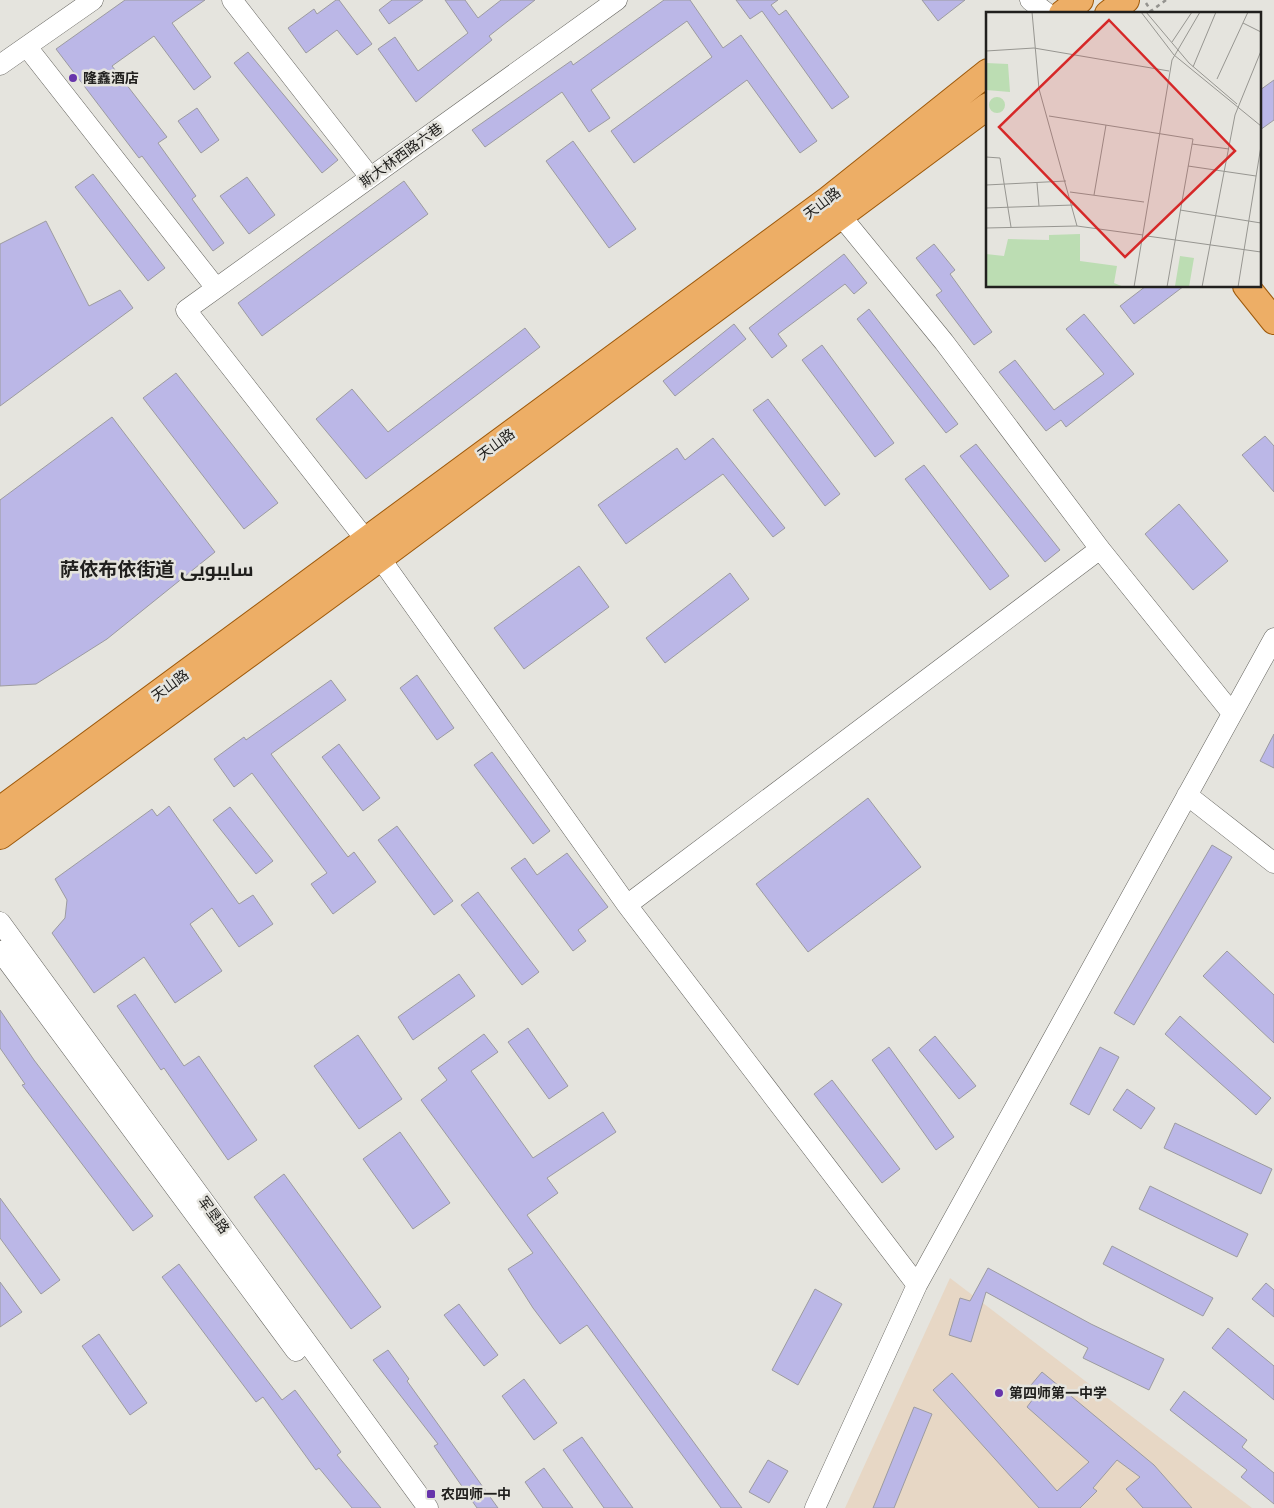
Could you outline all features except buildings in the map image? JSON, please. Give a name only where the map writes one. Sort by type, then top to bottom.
[{"type":"main road","points":[[1065,12],[1080,0]]},
{"type":"main road","points":[[1111,12],[1126,0]]},
{"type":"main road","name":"天山路","points":[[0,836],[829,199],[986,74]]},
{"type":"main road","name":"天山路","points":[[0,810],[373,550],[841,216],[986,107]]},
{"type":"main road","points":[[1262,281],[1274,296]]},
{"type":"main road","points":[[1248,288],[1274,321]]},
{"type":"street","points":[[0,65],[93,0]]},
{"type":"street","points":[[232,0],[370,178]]},
{"type":"street","name":"斯大林西路六巷","points":[[373,550],[186,310],[617,0]]},
{"type":"street","points":[[1028,0],[1032,12]]},
{"type":"street","points":[[1028,0],[1045,12]]},
{"type":"street","points":[[27,46],[216,288]]},
{"type":"street","points":[[841,216],[944,342],[1100,549],[1231,712]]},
{"type":"street","points":[[627,905],[1100,549]]},
{"type":"street","points":[[373,550],[627,905],[917,1285]]},
{"type":"street","points":[[815,1508],[917,1285],[1231,712],[1274,638]]},
{"type":"street","points":[[1187,795],[1274,864]]},
{"type":"street","name":"军垦路","points":[[0,922],[428,1508]]},
{"type":"street","name":"军垦路","points":[[0,950],[412,1508]]},
{"type":"path","points":[[1144,0],[1151,11],[1166,0]]},
{"type":"shaded area","name":"第四师第一中学","points":[[950,1278],[1252,1508],[845,1508]]},
{"type":"place","name":"隆鑫酒店","points":[[73,78]]},
{"type":"place","name":"第四师第一中学","points":[[999,1393]]},
{"type":"place","name":"农四师一中","points":[[431,1494]]},
{"type":"district","name":"萨依布依街道 سايبويى","points":[[157,569]]}]
